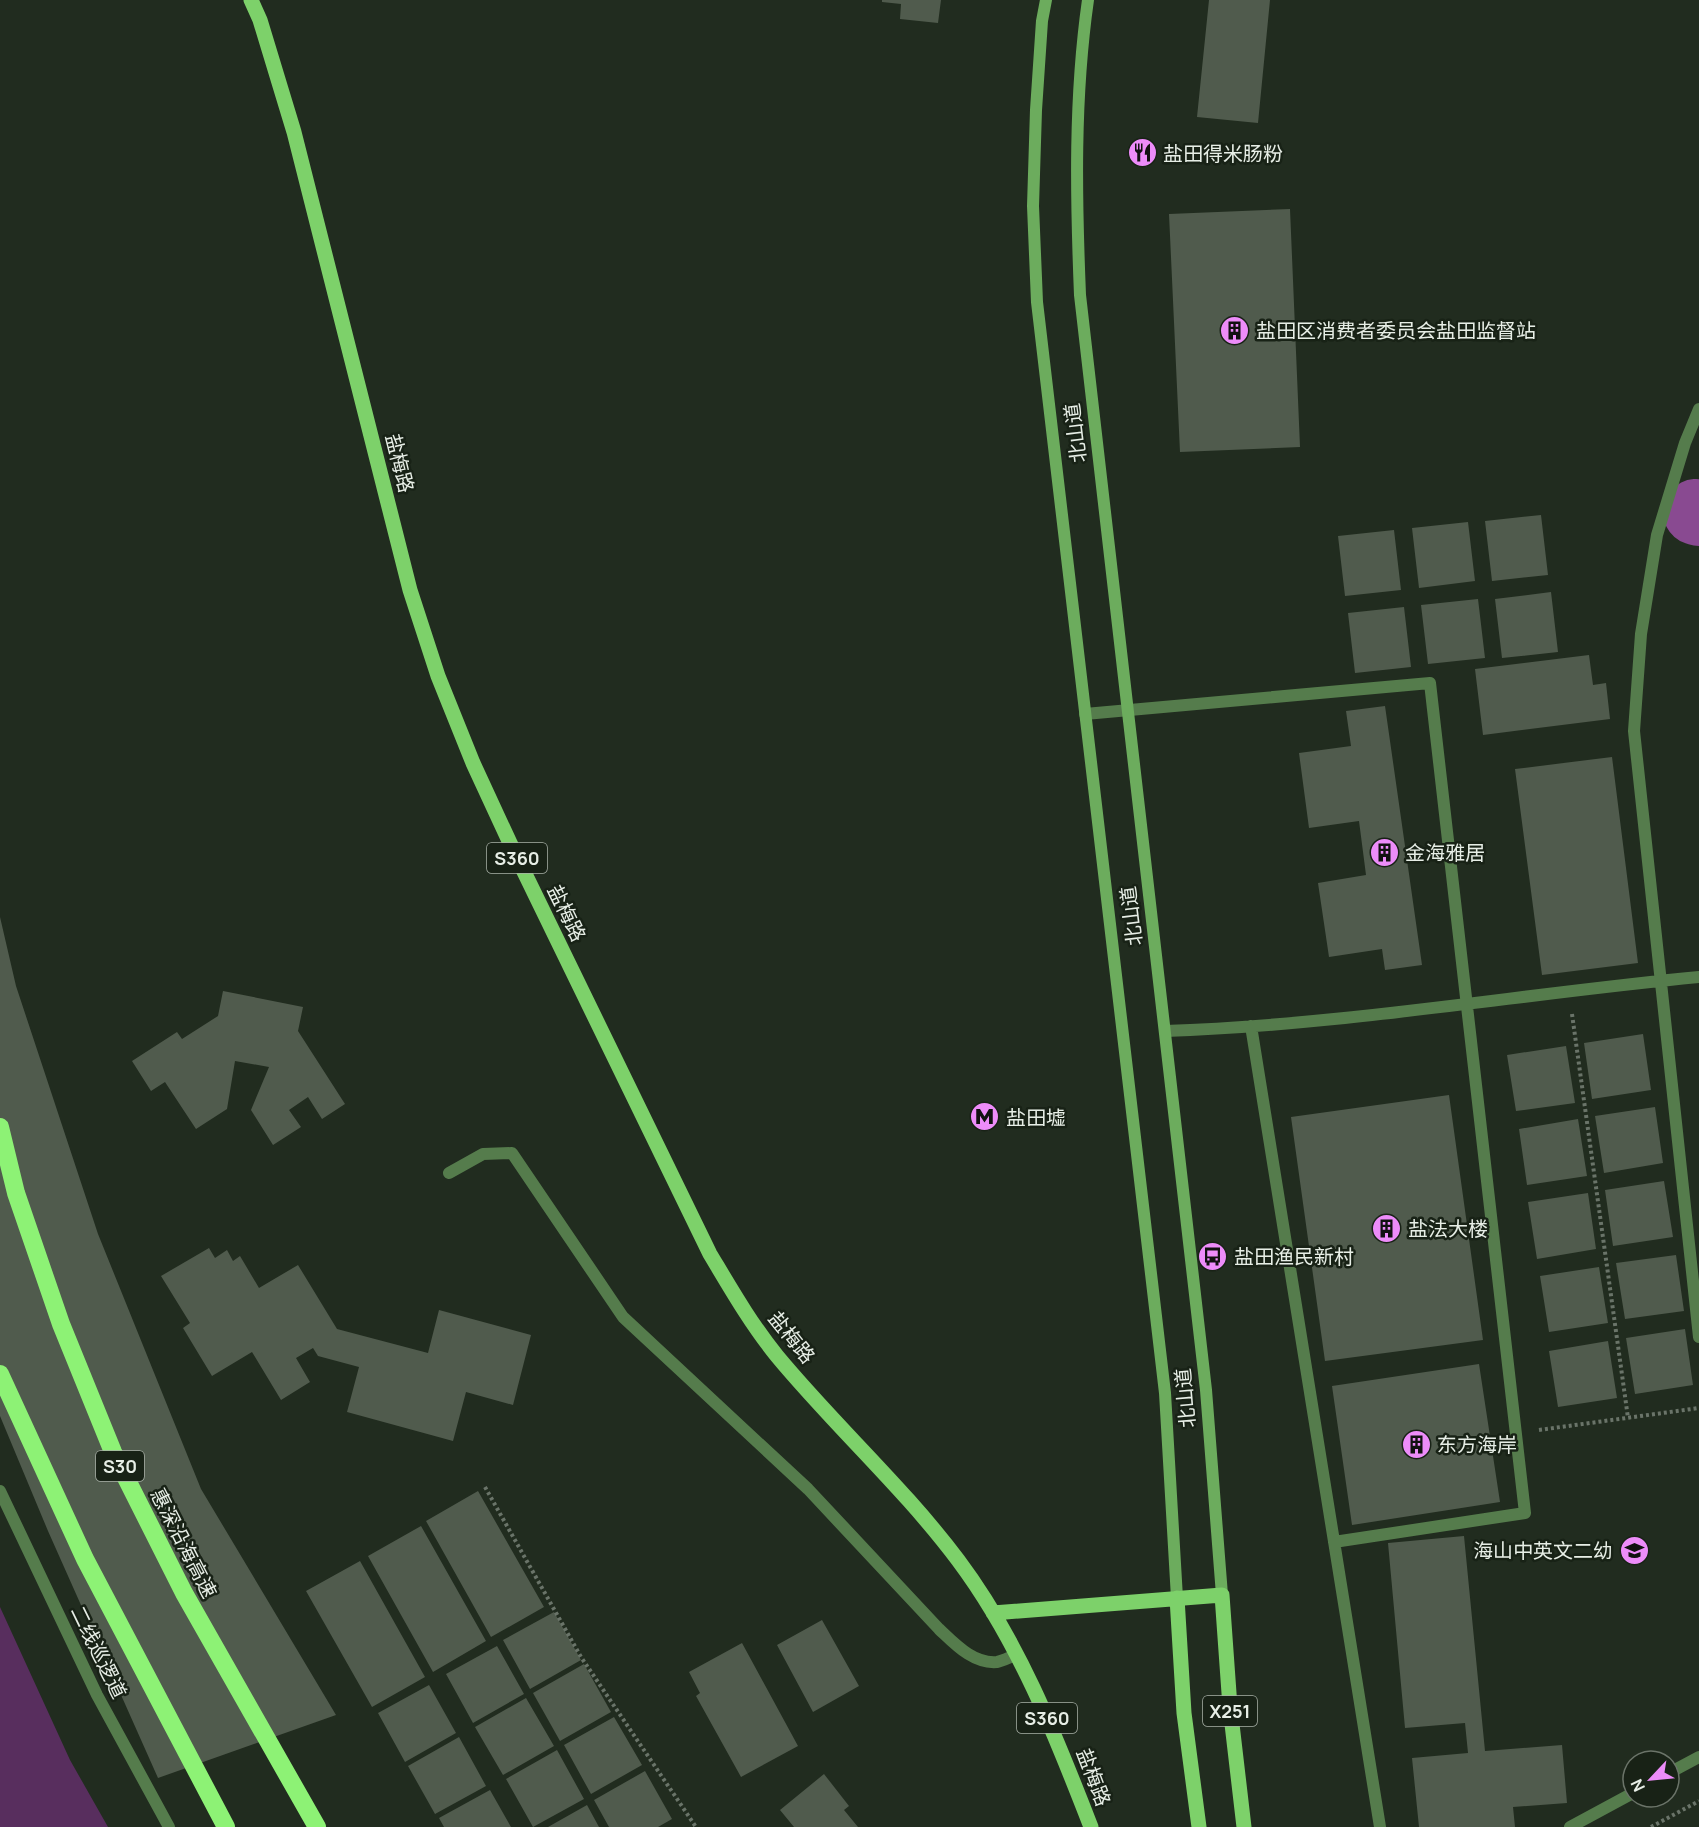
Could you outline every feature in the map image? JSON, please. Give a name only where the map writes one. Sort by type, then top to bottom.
[{"type":"highway","name":"惠深沿海高速","points":[[0,1127],[16,1193],[61,1324],[113,1452],[184,1593],[316,1827]]},
{"type":"highway","points":[[0,1374],[85,1559],[226,1827]]},
{"type":"highway","points":[[291,1781],[324,1827]]},
{"type":"main road","name":"盐梅路","points":[[251,0],[260,20],[294,132],[410,590],[438,676],[473,763],[710,1254],[739,1304],[777,1356],[958,1560],[993,1613],[1030,1680],[1062,1752],[1091,1827]]},
{"type":"main road","name":"北山道","points":[[1046,0],[1042,21],[1036,110],[1033,206],[1037,302],[1165,1393],[1184,1713],[1199,1827]]},
{"type":"main road","name":"北山道","points":[[1088,0],[1078,115],[1076,203],[1080,295],[1206,1390],[1230,1707],[1244,1827]]},
{"type":"main road","points":[[993,1613],[1222,1595]]},
{"type":"street","points":[[1699,409],[1685,443],[1657,535],[1641,634],[1634,731],[1699,1337]]},
{"type":"street","points":[[1085,714],[1430,682],[1525,1513],[1334,1542]]},
{"type":"street","points":[[1165,1031],[1251,1026],[1699,977]]},
{"type":"street","points":[[1251,1026],[1380,1827]]},
{"type":"street","points":[[449,1173],[483,1155],[512,1153],[623,1317],[808,1489],[939,1629],[959,1647],[979,1660],[998,1662],[1016,1655]]},
{"type":"street","name":"二线巡逻道","points":[[0,1491],[98,1695],[169,1827]]},
{"type":"street","points":[[1681,1767],[1699,1757]]},
{"type":"street","points":[[1570,1827],[1621,1799]]},
{"type":"path","points":[[1569,992],[1628,1418]]},
{"type":"path","points":[[1516,1433],[1699,1408]]},
{"type":"path","points":[[485,1487],[581,1657],[696,1827]]},
{"type":"path","points":[[1651,1827],[1699,1801]]},
{"type":"shaded area","points":[[0,1607],[70,1760],[108,1827],[0,1827]]},
{"type":"building","points":[[882,0],[941,0],[938,23],[900,19],[901,4],[882,2]]},
{"type":"building","points":[[1209,0],[1270,0],[1258,123],[1197,117]]},
{"type":"building","name":"盐田区消费者委员会盐田监督站","points":[[1290,209],[1300,447],[1180,452],[1169,214]]},
{"type":"building","points":[[1541,515],[1548,575],[1492,581],[1485,521]]},
{"type":"building","points":[[1468,522],[1475,581],[1419,588],[1412,528]]},
{"type":"building","points":[[1394,530],[1401,590],[1345,596],[1338,536]]},
{"type":"building","points":[[1551,592],[1558,652],[1502,658],[1495,599]]},
{"type":"building","points":[[1478,599],[1485,658],[1428,664],[1421,605]]},
{"type":"building","points":[[1404,607],[1411,667],[1355,673],[1348,613]]},
{"type":"building","points":[[1589,655],[1593,685],[1606,683],[1610,719],[1483,735],[1475,669]]},
{"type":"building","name":"金海雅居","points":[[1385,706],[1422,965],[1385,970],[1382,949],[1329,957],[1318,883],[1366,875],[1359,821],[1309,828],[1299,753],[1351,746],[1346,711]]},
{"type":"building","points":[[1612,757],[1638,963],[1542,975],[1515,769]]},
{"type":"building","points":[[0,917],[16,986],[98,1234],[201,1489],[336,1715],[158,1778],[48,1531],[0,1416]]},
{"type":"building","points":[[223,991],[303,1007],[298,1031],[345,1104],[322,1119],[308,1097],[289,1110],[301,1127],[273,1145],[251,1110],[269,1067],[235,1061],[227,1109],[196,1129],[165,1082],[151,1091],[132,1061],[177,1032],[182,1039],[218,1016]]},
{"type":"building","points":[[1643,1034],[1651,1090],[1592,1099],[1584,1043]]},
{"type":"building","points":[[1566,1046],[1575,1103],[1516,1111],[1507,1055]]},
{"type":"building","name":"盐法大楼","points":[[1449,1095],[1483,1340],[1325,1361],[1291,1117]]},
{"type":"building","points":[[1655,1107],[1663,1163],[1604,1173],[1595,1116]]},
{"type":"building","points":[[1578,1119],[1587,1176],[1527,1185],[1519,1129]]},
{"type":"building","points":[[1664,1181],[1673,1237],[1613,1246],[1605,1190]]},
{"type":"building","points":[[1588,1193],[1596,1249],[1537,1259],[1528,1202]]},
{"type":"building","points":[[209,1248],[215,1258],[227,1250],[233,1261],[240,1256],[259,1288],[298,1265],[337,1329],[428,1353],[439,1310],[531,1335],[513,1405],[466,1392],[453,1441],[347,1412],[359,1367],[318,1356],[313,1348],[296,1358],[310,1382],[281,1400],[252,1352],[212,1376],[183,1328],[190,1323],[161,1276]]},
{"type":"building","points":[[1676,1255],[1684,1311],[1625,1319],[1616,1263]]},
{"type":"building","points":[[1599,1267],[1608,1323],[1549,1332],[1540,1276]]},
{"type":"building","points":[[1685,1329],[1693,1385],[1635,1394],[1626,1338]]},
{"type":"building","points":[[1608,1341],[1617,1398],[1558,1407],[1549,1351]]},
{"type":"building","name":"东方海岸","points":[[1479,1364],[1500,1502],[1352,1525],[1332,1386]]},
{"type":"building","points":[[478,1491],[544,1607],[491,1637],[426,1521]]},
{"type":"building","points":[[421,1526],[486,1641],[433,1672],[368,1556]]},
{"type":"building","points":[[1464,1536],[1485,1751],[1562,1745],[1567,1803],[1513,1807],[1515,1827],[1419,1827],[1412,1758],[1468,1753],[1465,1723],[1405,1728],[1388,1543]]},
{"type":"building","points":[[360,1561],[425,1677],[372,1707],[306,1591]]},
{"type":"building","points":[[554,1612],[581,1660],[530,1689],[503,1640]]},
{"type":"building","points":[[822,1620],[859,1686],[813,1712],[777,1645]]},
{"type":"building","points":[[742,1643],[798,1746],[741,1777],[696,1696],[700,1693],[689,1672]]},
{"type":"building","points":[[497,1646],[524,1694],[473,1723],[446,1674]]},
{"type":"building","points":[[584,1664],[611,1712],[560,1741],[533,1693]]},
{"type":"building","points":[[429,1685],[456,1733],[405,1762],[378,1713]]},
{"type":"building","points":[[526,1698],[554,1746],[503,1775],[475,1727]]},
{"type":"building","points":[[614,1717],[642,1765],[591,1794],[564,1745]]},
{"type":"building","points":[[459,1737],[486,1786],[435,1814],[408,1766]]},
{"type":"building","points":[[557,1750],[584,1799],[533,1827],[506,1779]]},
{"type":"building","points":[[645,1771],[672,1819],[658,1827],[609,1827],[594,1800]]},
{"type":"building","points":[[824,1774],[849,1806],[844,1810],[858,1827],[794,1827],[780,1810]]},
{"type":"building","points":[[490,1790],[511,1827],[444,1827],[439,1818]]},
{"type":"building","points":[[587,1805],[599,1827],[548,1827]]},
{"type":"place","name":"盐田得米肠粉","points":[[1142,153]]},
{"type":"place","name":"盐田区消费者委员会盐田监督站","points":[[1235,330]]},
{"type":"place","name":"金海雅居","points":[[1384,852]]},
{"type":"place","name":"盐田墟","points":[[985,1117]]},
{"type":"place","name":"盐法大楼","points":[[1387,1228]]},
{"type":"place","name":"盐田渔民新村","points":[[1213,1256]]},
{"type":"place","name":"东方海岸","points":[[1416,1444]]},
{"type":"place","name":"海山中英文二幼","points":[[1634,1550]]}]
